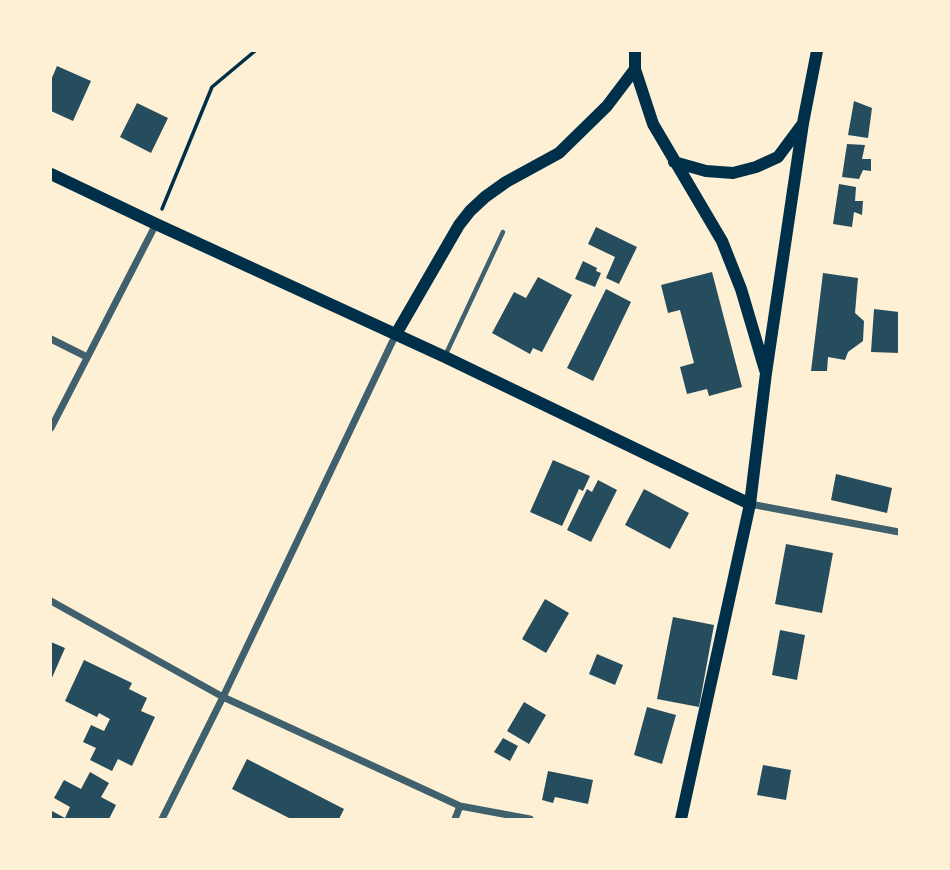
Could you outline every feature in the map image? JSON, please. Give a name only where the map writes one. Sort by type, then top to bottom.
[{"type":"main road","points":[[635,51],[635,69],[653,124],[722,241],[741,289],[766,373]]},
{"type":"main road","points":[[681,819],[750,504],[766,373],[803,123],[817,51]]},
{"type":"main road","points":[[396,334],[459,225],[470,211],[506,182],[559,153],[607,106],[635,69]]},
{"type":"main road","points":[[674,162],[706,171],[733,173],[756,167],[778,157],[803,123]]},
{"type":"main road","points":[[51,174],[445,357],[750,504]]},
{"type":"street","points":[[51,428],[156,224]]},
{"type":"street","points":[[162,819],[396,334]]},
{"type":"street","points":[[51,339],[87,357]]},
{"type":"street","points":[[750,504],[899,532]]},
{"type":"street","points":[[51,601],[223,697],[460,806],[530,819]]},
{"type":"street","points":[[455,819],[460,806]]},
{"type":"lane","points":[[445,357],[503,232]]},
{"type":"path","points":[[156,224],[212,87],[255,51]]},
{"type":"building","points":[[57,66],[91,81],[73,121],[51,111],[51,80]]},
{"type":"building","points":[[854,101],[872,108],[868,138],[848,135]]},
{"type":"building","points":[[137,103],[168,118],[151,153],[120,137]]},
{"type":"building","points":[[847,144],[865,145],[862,159],[871,159],[871,171],[863,170],[859,179],[842,177]]},
{"type":"building","points":[[839,184],[856,187],[855,201],[863,201],[862,215],[854,212],[852,227],[833,224]]},
{"type":"building","points":[[596,227],[637,247],[619,284],[606,278],[615,257],[588,244]]},
{"type":"building","points":[[583,261],[601,273],[595,287],[575,279]]},
{"type":"building","points":[[712,272],[742,387],[709,396],[707,389],[687,394],[680,367],[694,363],[680,310],[668,313],[661,285]]},
{"type":"building","points":[[823,273],[858,278],[855,313],[864,321],[863,341],[848,352],[845,360],[828,357],[827,371],[811,371]]},
{"type":"building","points":[[538,277],[572,295],[542,352],[533,348],[530,354],[492,333],[514,292],[526,298]]},
{"type":"building","points":[[606,289],[631,302],[593,381],[567,368]]},
{"type":"building","points":[[874,309],[899,312],[899,353],[871,352]]},
{"type":"building","points":[[553,460],[590,476],[583,491],[579,489],[562,526],[530,512]]},
{"type":"building","points":[[836,474],[892,488],[887,513],[831,500]]},
{"type":"building","points":[[598,480],[617,490],[591,542],[567,530],[587,489],[592,492]]},
{"type":"building","points":[[644,489],[689,513],[670,549],[625,525]]},
{"type":"building","points":[[786,544],[833,553],[822,613],[775,604]]},
{"type":"building","points":[[545,599],[569,613],[546,653],[522,639]]},
{"type":"building","points":[[673,617],[714,625],[699,707],[657,699]]},
{"type":"building","points":[[780,630],[805,635],[797,680],[772,675]]},
{"type":"building","points":[[51,642],[65,648],[51,680]]},
{"type":"building","points":[[597,654],[623,665],[615,685],[589,674]]},
{"type":"building","points":[[84,660],[132,683],[129,689],[147,698],[141,711],[155,717],[132,766],[118,759],[112,771],[90,760],[96,748],[83,742],[91,725],[104,731],[110,719],[99,713],[97,717],[65,701]]},
{"type":"building","points":[[524,702],[546,715],[529,744],[507,731]]},
{"type":"building","points":[[647,707],[676,715],[662,764],[634,755]]},
{"type":"building","points":[[503,738],[518,746],[510,761],[494,752]]},
{"type":"building","points":[[247,759],[344,809],[339,819],[291,819],[232,789]]},
{"type":"building","points":[[763,765],[791,770],[786,800],[757,795]]},
{"type":"building","points":[[548,771],[593,780],[588,804],[555,797],[553,803],[542,800]]},
{"type":"building","points":[[90,772],[109,783],[101,797],[116,805],[109,819],[51,819],[52,811],[65,818],[70,807],[54,798],[64,780],[81,789]]}]
